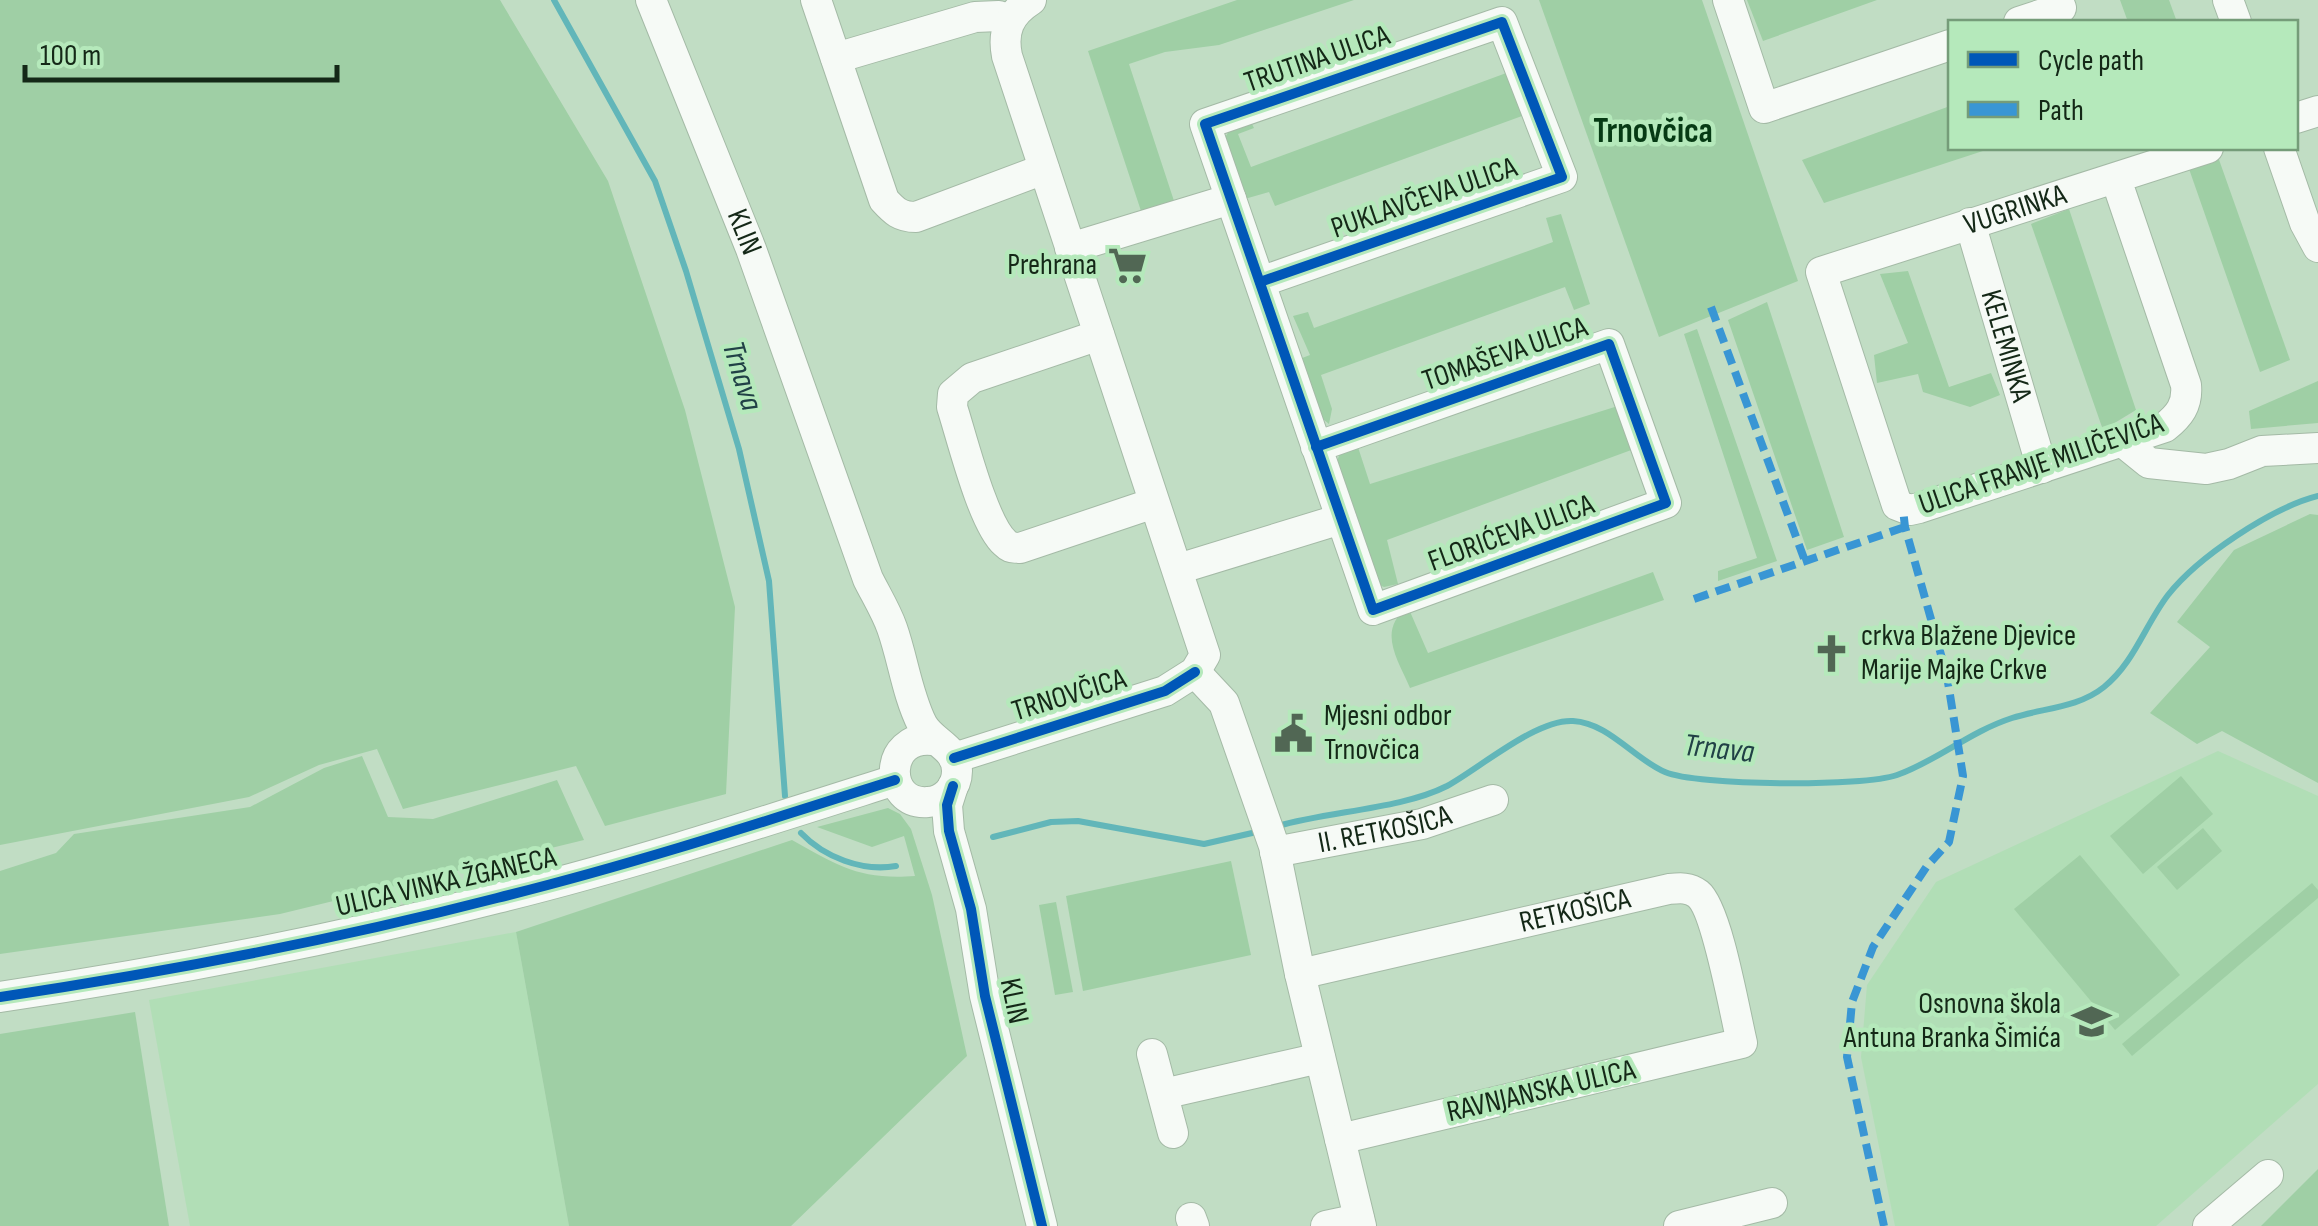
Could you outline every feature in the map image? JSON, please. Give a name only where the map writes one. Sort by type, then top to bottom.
[{"type":"street","name":"KLIN","points":[[652,0],[751,249],[868,579],[892,629],[916,711],[947,761],[948,822],[971,909],[985,996],[1042,1226]]},
{"type":"street","points":[[816,0],[884,200],[903,217],[916,218],[1044,168]]},
{"type":"street","points":[[1728,0],[1764,108],[1948,47]]},
{"type":"street","points":[[2024,20],[2060,8],[2058,0]]},
{"type":"street","points":[[836,58],[975,17],[1020,10]]},
{"type":"street","points":[[1020,10],[1004,44],[1007,56],[1154,504],[1205,645],[1206,655],[1195,672],[1224,703],[1274,849],[1360,1222],[1326,1226]]},
{"type":"street","name":"TRUTINA ULICA","points":[[1231,199],[1205,124],[1502,22]]},
{"type":"street","name":"PUKLAVČEVA ULICA","points":[[1260,282],[1562,177],[1502,22]]},
{"type":"street","name":"VUGRINKA","points":[[1820,272],[2202,150]]},
{"type":"street","points":[[2280,150],[2305,223],[2318,247]]},
{"type":"street","name":"ULICA FRANJE MILIČEVIĆA","points":[[1820,272],[1897,505],[1910,510],[1919,508],[2123,442],[2165,427],[2178,417],[2187,395],[2116,179]]},
{"type":"street","points":[[1070,248],[1231,199],[1341,519],[1178,569]]},
{"type":"street","name":"KELEMINKA","points":[[1970,222],[2042,468]]},
{"type":"street","points":[[1099,335],[972,378],[953,394],[952,407],[989,520],[1004,543],[1020,548],[1154,504]]},
{"type":"street","name":"TOMAŠEVA ULICA","points":[[1316,447],[1609,344],[1666,503]]},
{"type":"street","points":[[2123,442],[2149,463],[2206,469],[2262,451],[2318,448]]},
{"type":"street","name":"FLORIĆEVA ULICA","points":[[1341,519],[1373,610],[1666,503]]},
{"type":"street","name":"KLIN","points":[[868,579],[874,630],[899,708],[904,777],[926,818],[985,996]]},
{"type":"street","name":"TRNOVČICA","points":[[947,761],[1165,690],[1195,672]]},
{"type":"street","points":[[916,741],[947,761],[941,798],[924,802],[904,777],[916,741]]},
{"type":"street","name":"ULICA VINKA ŽGANECA","points":[[0,997],[148,972],[495,899],[768,821],[904,777]]},
{"type":"street","name":"II. RETKOŠICA","points":[[1274,849],[1422,824],[1492,800]]},
{"type":"street","name":"RETKOŠICA","points":[[1300,974],[1684,888],[1694,891],[1708,905],[1742,1043]]},
{"type":"street","name":"RAVNJANSKA ULICA","points":[[1340,1139],[1742,1043]]},
{"type":"street","points":[[1152,1054],[1173,1132]]},
{"type":"street","points":[[1163,1094],[1320,1058]]},
{"type":"street","points":[[2208,1226],[2268,1175]]},
{"type":"street","points":[[1679,1226],[1772,1203]]},
{"type":"shaded area","points":[[0,0],[500,0],[608,181],[685,410],[735,607],[726,794],[605,826],[576,766],[403,809],[377,749],[319,765],[249,797],[0,845]]},
{"type":"shaded area","points":[[1237,0],[1354,0],[1219,45],[1165,52],[1129,64],[1175,204],[1143,217],[1088,51]]},
{"type":"shaded area","points":[[1539,0],[1702,0],[1798,281],[1659,337]]},
{"type":"shaded area","points":[[1747,0],[1877,0],[1763,41]]},
{"type":"shaded area","points":[[2120,0],[2169,0],[2176,20],[2127,20]]},
{"type":"shaded area","points":[[1509,72],[1522,116],[1275,206],[1269,192],[1241,200],[1224,139],[1231,128],[1248,116],[1254,128],[1238,134],[1251,167]]},
{"type":"shaded area","points":[[1948,107],[1948,150],[1986,150],[1824,203],[1802,160]]},
{"type":"shaded area","points":[[2217,154],[2290,360],[2260,372],[2188,166]]},
{"type":"shaded area","points":[[2069,209],[2136,410],[2103,430],[2031,224]]},
{"type":"shaded area","points":[[1561,214],[1590,304],[1574,310],[1565,287],[1321,375],[1332,409],[1329,424],[1317,414],[1297,360],[1310,355],[1293,316],[1308,312],[1314,328],[1553,242],[1546,218]]},
{"type":"shaded area","points":[[1908,271],[1949,387],[1991,373],[2000,395],[1970,407],[1923,392],[1918,374],[1877,383],[1874,355],[1908,343],[1880,274]]},
{"type":"shaded area","points":[[1767,302],[1844,537],[1807,550],[1728,320]]},
{"type":"shaded area","points":[[1697,329],[1777,561],[1718,581],[1718,571],[1757,558],[1684,334]]},
{"type":"shaded area","points":[[2318,381],[2318,423],[2251,429],[2249,411]]},
{"type":"shaded area","points":[[1621,405],[1634,449],[1387,540],[1398,584],[1377,584],[1335,469],[1340,452],[1356,441],[1370,484]]},
{"type":"shaded area","points":[[2310,514],[2318,515],[2318,783],[2222,731],[2197,744],[2150,713],[2210,647],[2177,622],[2234,550]]},
{"type":"shaded area","points":[[1653,572],[1664,600],[1410,688],[1395,655],[1393,625],[1408,607],[1428,653]]},
{"type":"shaded area","name":"Osnovna škola Antuna Branka Šimića","points":[[2218,751],[2318,796],[2318,1084],[2156,1226],[1895,1226],[1861,1057],[1867,985],[1936,882]]},
{"type":"shaded area","points":[[362,756],[388,817],[433,819],[557,780],[584,840],[280,914],[0,954],[0,871],[56,853],[74,834],[250,807],[324,768]]},
{"type":"shaded area","points":[[2181,776],[2213,814],[2143,874],[2110,836]]},
{"type":"shaded area","points":[[888,808],[900,814],[911,829],[932,895],[967,1056],[791,1226],[569,1226],[516,932],[792,840],[850,869],[879,876],[915,876],[904,836],[872,847],[817,827]]},
{"type":"shaded area","points":[[2203,828],[2222,851],[2177,890],[2157,867]]},
{"type":"shaded area","points":[[2080,855],[2180,975],[2115,1030],[2014,909]]},
{"type":"shaded area","points":[[1231,861],[1251,955],[1083,991],[1066,896]]},
{"type":"shaded area","points":[[2312,883],[2318,898],[2132,1056],[2122,1044]]},
{"type":"shaded area","points":[[1056,902],[1073,992],[1055,995],[1039,905]]},
{"type":"shaded area","points":[[516,932],[569,1226],[190,1226],[149,1000]]},
{"type":"shaded area","points":[[135,1012],[169,1226],[0,1226],[0,1034]]},
{"type":"shaded area","points":[[2318,1169],[2318,1226],[2261,1226]]},
{"type":"waterway","name":"Trnava","points":[[554,0],[655,181],[739,449],[769,581],[785,796]]},
{"type":"waterway","name":"Trnava","points":[[1278,826],[1429,794],[1526,736],[1558,722],[1573,721],[1598,728],[1654,766],[1683,777],[1818,783],[1897,775],[1996,724],[2094,694],[2123,667],[2168,595],[2197,565],[2279,511],[2318,496]]},
{"type":"waterway","name":"Trnava","points":[[993,837],[1051,822],[1078,821],[1204,844],[1261,831]]},
{"type":"waterway","name":"Trnava","points":[[801,833],[844,861],[870,867],[896,866]]},
{"type":"marked path","points":[[1711,307],[1805,561]]},
{"type":"marked path","points":[[1884,1226],[1847,1057],[1852,1002],[1873,947],[1927,866],[1949,842],[1963,776],[1947,676],[1903,509]]},
{"type":"marked path","points":[[1694,599],[1905,527]]},
{"type":"cycle path","points":[[1260,282],[1562,177],[1502,22],[1205,124],[1373,610],[1666,503],[1609,344],[1316,447]]},
{"type":"cycle path","points":[[954,758],[1165,691],[1195,672]]},
{"type":"cycle path","points":[[0,997],[250,954],[436,913],[647,857],[895,780]]},
{"type":"cycle path","points":[[953,786],[947,805],[949,831],[971,909],[985,996],[1042,1226]]},
{"type":"place","name":"Prehrana","points":[[1127,265]]},
{"type":"place","name":"crkva Blažene Djevice Marije Majke Crkve","points":[[1831,653]]},
{"type":"place","name":"Mjesni odbor Trnovčica","points":[[1294,733]]},
{"type":"place","name":"Osnovna škola Antuna Branka Šimića","points":[[2091,1021]]},
{"type":"district","name":"Trnovčica","points":[[1653,131]]}]
